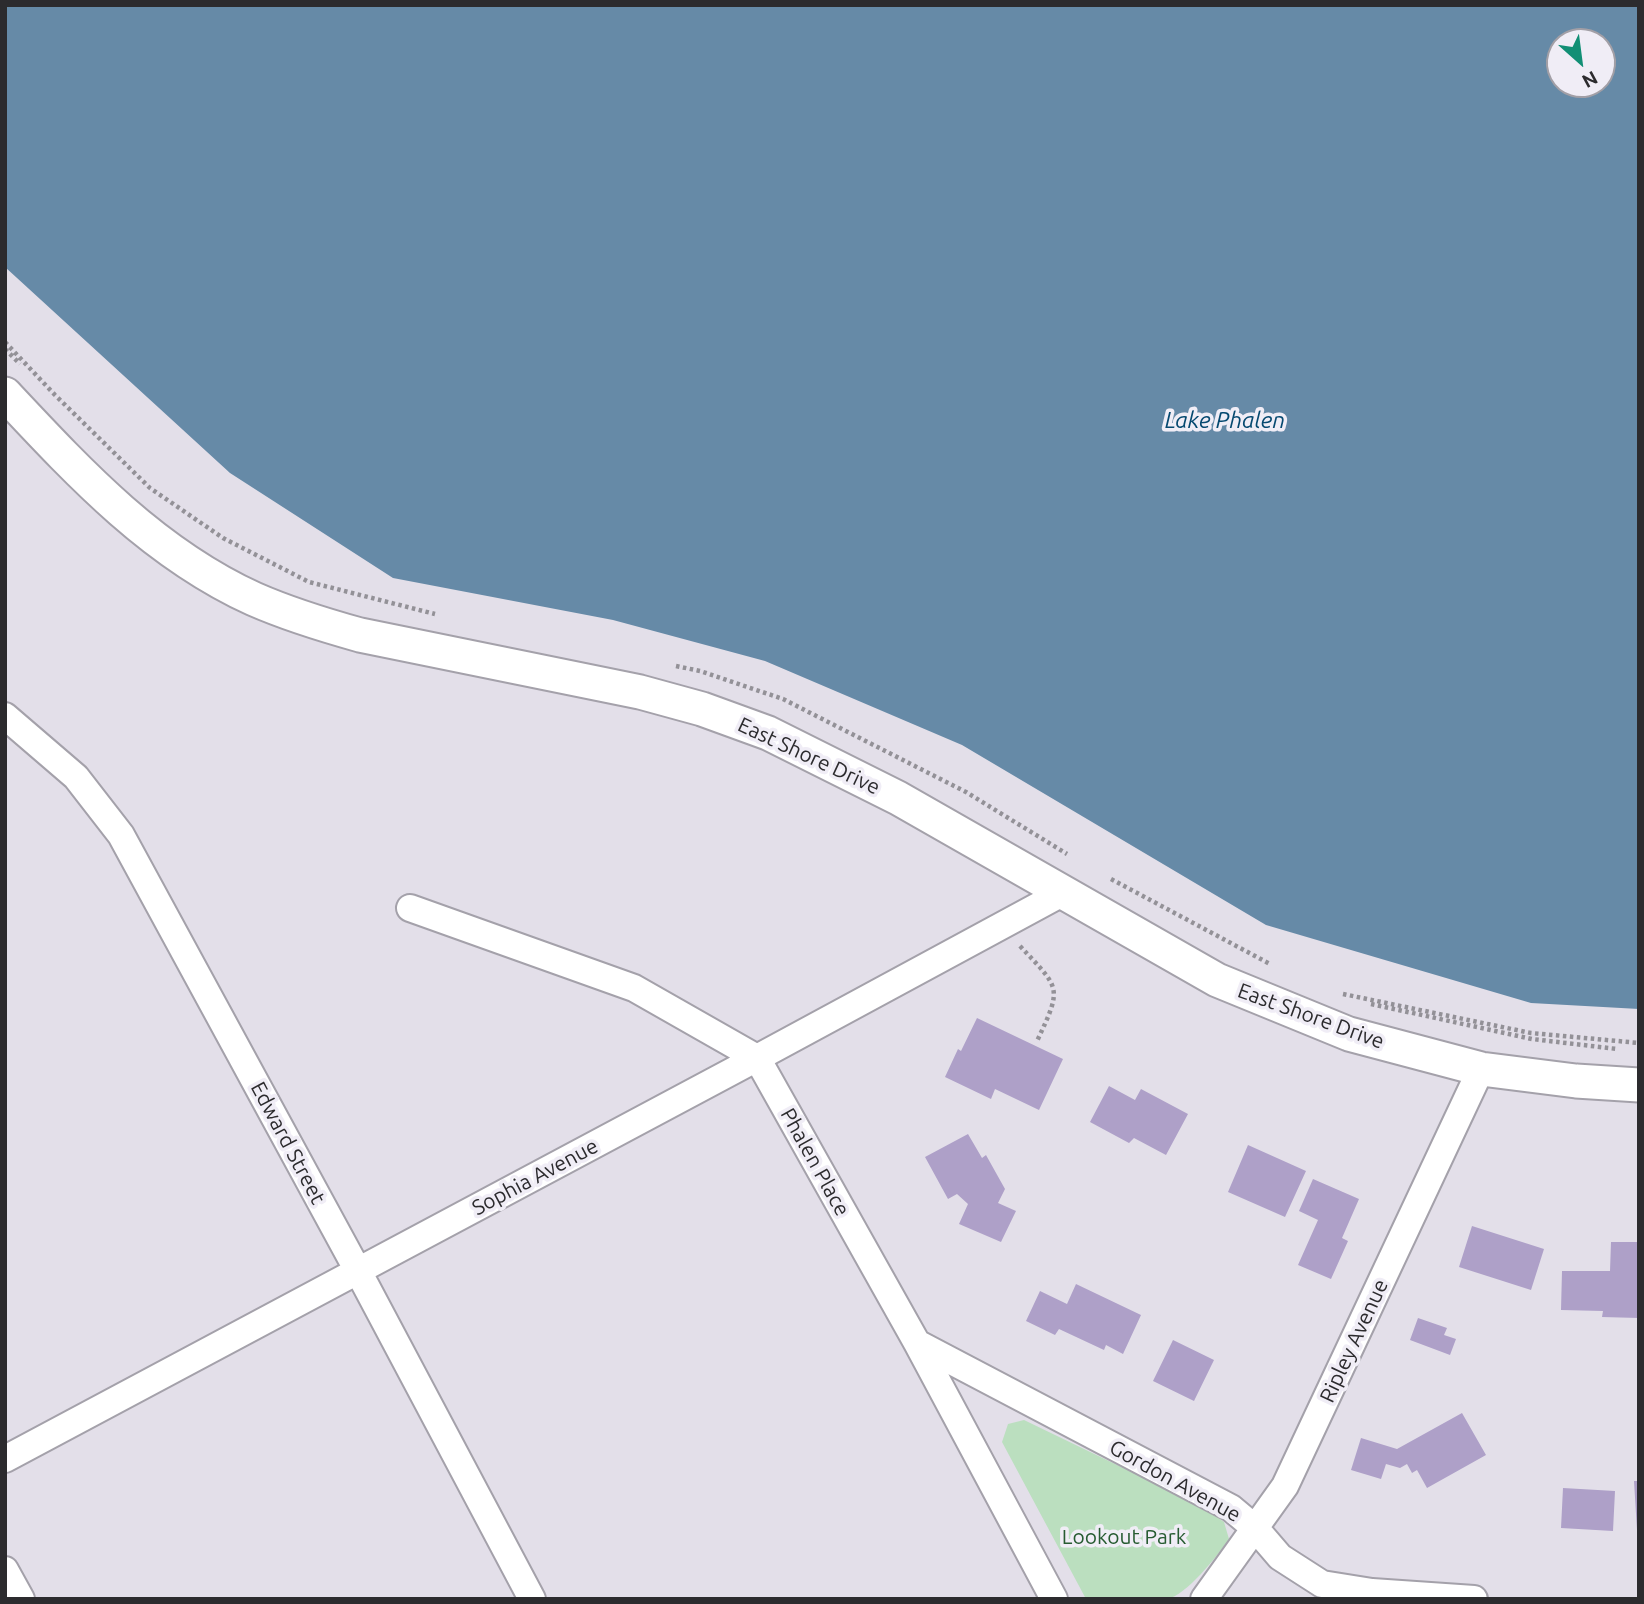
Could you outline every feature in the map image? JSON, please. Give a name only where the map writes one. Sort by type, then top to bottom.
[{"type":"street","name":"East Shore Drive","points":[[5,394],[79,474],[123,514],[176,554],[254,598],[315,622],[360,635],[599,683],[713,713],[768,733],[898,798],[1217,980],[1349,1034],[1481,1069],[1576,1081],[1639,1085]]},
{"type":"street","name":"Edward Street","points":[[5,716],[76,777],[121,835],[358,1271],[532,1599]]},
{"type":"street","name":"Sophia Avenue","points":[[5,1459],[1064,892]]},
{"type":"street","points":[[410,908],[634,988],[757,1058]]},
{"type":"street","name":"Phalen Place","points":[[757,1058],[917,1343],[1054,1599]]},
{"type":"street","name":"Ripley Avenue","points":[[1204,1599],[1285,1486],[1481,1069]]},
{"type":"street","name":"Gordon Avenue","points":[[917,1343],[1231,1508],[1256,1529],[1280,1557],[1322,1584],[1372,1592],[1474,1599]]},
{"type":"street","points":[[5,1570],[21,1599]]},
{"type":"path","points":[[1018,944],[1047,974],[1054,988],[1049,1014],[1037,1041]]},
{"type":"green space","name":"Lookout Park","points":[[1024,1420],[1202,1506],[1224,1522],[1229,1539],[1201,1574],[1175,1596],[1148,1601],[1086,1599],[1002,1442],[1008,1424]]},
{"type":"water","name":"Lake Phalen","points":[[5,5],[1639,5],[1639,1009],[1531,1003],[1266,925],[962,745],[765,661],[613,620],[393,578],[230,473],[5,267]]},
{"type":"building","points":[[977,1018],[1063,1059],[1039,1110],[995,1089],[991,1099],[945,1077]]},
{"type":"building","points":[[1109,1086],[1135,1100],[1141,1089],[1188,1114],[1166,1155],[1134,1138],[1129,1143],[1090,1122]]},
{"type":"building","points":[[968,1134],[982,1158],[986,1155],[1005,1189],[998,1203],[1016,1211],[1001,1242],[959,1224],[968,1204],[957,1194],[948,1199],[925,1157]]},
{"type":"building","points":[[1248,1145],[1306,1171],[1285,1217],[1228,1192]]},
{"type":"building","points":[[1313,1179],[1359,1199],[1342,1238],[1348,1241],[1331,1279],[1298,1265],[1318,1220],[1299,1211]]},
{"type":"building","points":[[1472,1226],[1544,1249],[1531,1290],[1459,1267]]},
{"type":"building","points":[[1611,1242],[1639,1242],[1639,1318],[1602,1317],[1603,1311],[1561,1310],[1562,1271],[1610,1271]]},
{"type":"building","points":[[1076,1284],[1141,1315],[1123,1354],[1106,1345],[1104,1350],[1059,1329],[1055,1335],[1026,1321],[1040,1291],[1067,1304]]},
{"type":"building","points":[[1418,1318],[1447,1328],[1444,1335],[1456,1339],[1450,1355],[1410,1340]]},
{"type":"building","points":[[1173,1340],[1214,1360],[1194,1401],[1153,1381]]},
{"type":"building","points":[[1462,1413],[1486,1455],[1427,1488],[1417,1470],[1412,1473],[1407,1464],[1400,1468],[1386,1464],[1381,1479],[1351,1470],[1361,1438],[1397,1449]]},
{"type":"building","points":[[1634,1481],[1639,1481],[1639,1530],[1637,1530]]},
{"type":"building","points":[[1563,1488],[1615,1491],[1613,1531],[1561,1528]]}]
